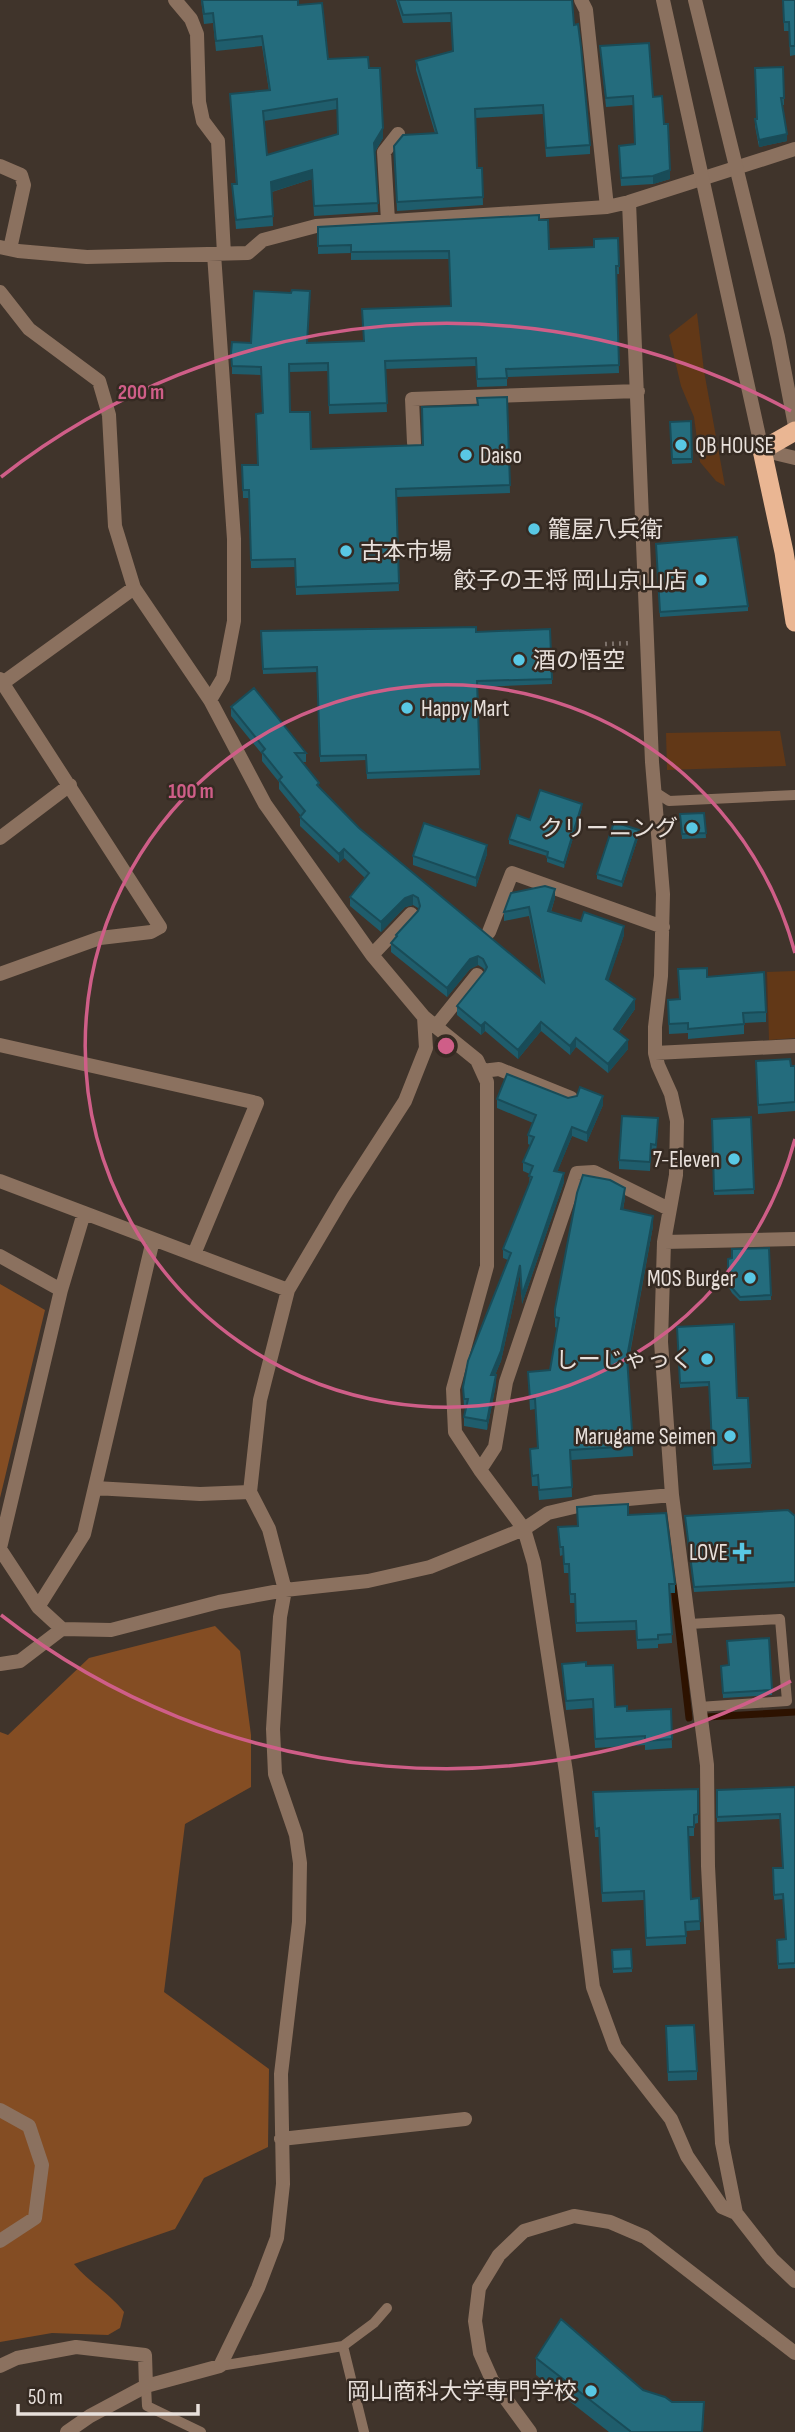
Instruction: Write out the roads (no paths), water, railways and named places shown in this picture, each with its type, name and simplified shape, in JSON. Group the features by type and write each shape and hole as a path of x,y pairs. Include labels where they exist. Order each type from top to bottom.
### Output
{"highway":[{"path":"795,429 762,450 784,552 795,621"}],"street":[{"path":"175,0 191,19 197,34 201,111 203,121 218,141 219,254 233,539 234,621 223,678 210,700"},
{"path":"581,0 586,10 607,207"},
{"path":"663,0 762,450 795,458"},
{"path":"695,0 778,337 795,429"},
{"path":"388,221 384,152 398,134"},
{"path":"0,166 21,175 24,185 5,248 87,257 248,253 263,240 316,226 607,207 795,149"},
{"path":"629,202 655,792 663,894 662,976 655,1027 655,1053 671,1094 677,1121 676,1175 664,1242 661,1342 672,1496 707,1765 708,1866 722,2143 736,2213 772,2259 795,2281"},
{"path":"0,292 29,329 99,381 109,415 115,526 134,588 210,700 265,804 372,955 430,1021 477,1060 487,1082 487,1266 453,1389 455,1432 524,1529 534,1563 566,1772 593,1987 615,2047 671,2119 687,2156 722,2207 736,2213"},
{"path":"414,443 412,399 638,391"},
{"path":"0,974 100,937 151,932 160,926 1,682 134,588"},
{"path":"0,838 70,785"},
{"path":"489,932 512,873 663,926"},
{"path":"372,955 411,914"},
{"path":"66,2432 146,2386 220,2365 258,2288 277,2238 283,2184 281,2074 299,1922 300,1863 296,1835 275,1774 274,1729 279,1631 285,1590 268,1530 250,1492 260,1400 288,1290 405,1101 426,1048 430,1021 477,975"},
{"path":"0,1045 257,1102 194,1254"},
{"path":"655,1053 795,1046"},
{"path":"482,1070 499,1069 571,1098"},
{"path":"480,1470 495,1447 506,1382 577,1173 594,1172 669,1209"},
{"path":"0,1181 288,1290"},
{"path":"62,1629 38,1607 0,1548 61,1290 84,1213"},
{"path":"664,1242 795,1239"},
{"path":"38,1607 83,1534 153,1240"},
{"path":"0,1256 61,1290"},
{"path":"95,1488 200,1494 250,1492"},
{"path":"0,1664 20,1661 62,1629 111,1630 219,1602 285,1590 368,1581 430,1567 524,1529 548,1513 595,1502 672,1496"},
{"path":"0,2109 29,2126 42,2165 34,2218 0,2241"},
{"path":"281,2139 465,2119"},
{"path":"530,2432 492,2379 480,2353 475,2321 479,2288 499,2255 524,2231 574,2217 610,2221 645,2238 795,2353"},
{"path":"0,2366 17,2358 76,2347 145,2355 146,2386"}],"lane":[{"path":"655,792 669,801 795,795"},
{"path":"688,1624 780,1619 787,1701 699,1707"},
{"path":"220,2365 343,2346 374,2323 387,2308"},
{"path":"343,2346 364,2432"},
{"path":"146,2386 147,2406 201,2432"}],"waterway":[{"path":"674,1586 689,1718"},
{"path":"707,1717 795,1712"}],"place":[{"name":"QB HOUSE","path":"681,445"},
{"name":"Daiso","path":"466,455"},
{"name":"籠屋八兵衛","path":"534,529"},
{"name":"古本市場","path":"346,551"},
{"name":"餃子の王将 岡山京山店","path":"701,580"},
{"name":"酒の悟空","path":"519,660"},
{"name":"Happy Mart","path":"407,708"},
{"name":"クリーニング","path":"692,828"},
{"name":"7-Eleven","path":"734,1159"},
{"name":"MOS Burger","path":"750,1278"},
{"name":"しーじゃっく","path":"707,1359"},
{"name":"Marugame Seimen","path":"730,1436"},
{"name":"LOVE","path":"742,1552"},
{"name":"岡山商科大学専門学校","path":"591,2391"}]}
